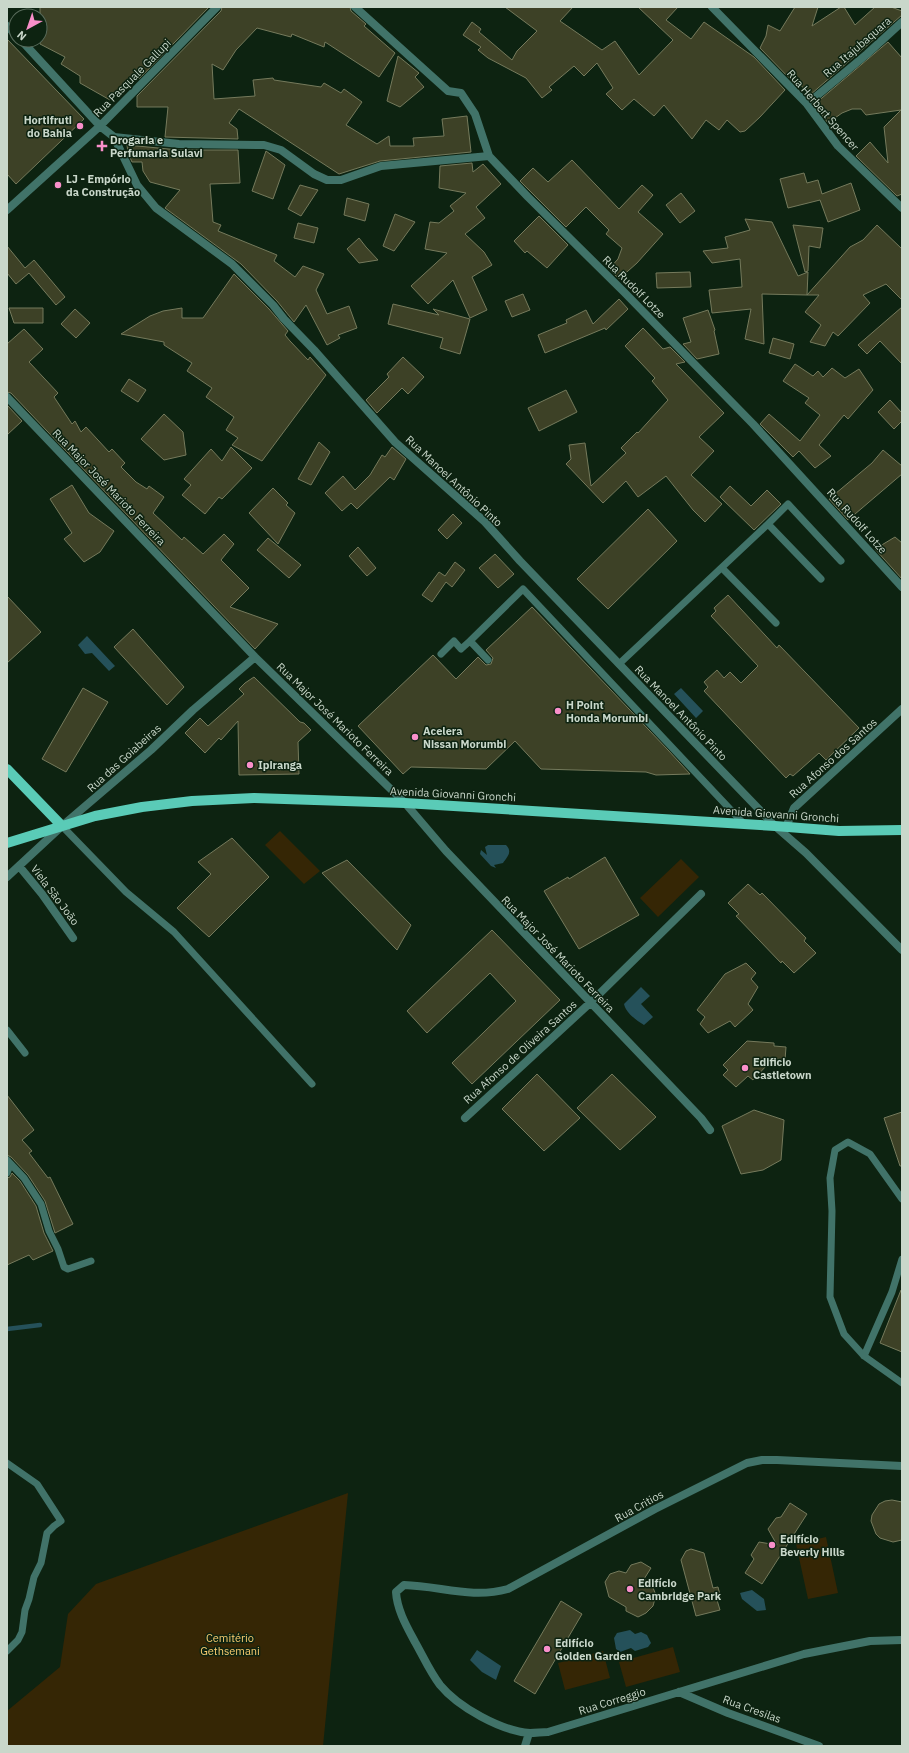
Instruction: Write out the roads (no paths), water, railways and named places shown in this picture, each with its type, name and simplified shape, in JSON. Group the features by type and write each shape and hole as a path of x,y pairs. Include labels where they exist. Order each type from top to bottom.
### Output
{"main road":[{"path":"7,769 62,826"},
{"name":"Avenida Giovanni Gronchi","path":"7,843 95,816 142,807 192,801 254,798 405,803 839,831 902,830"}],"street":[{"name":"Rua Pasquale Gallupi","path":"7,210 100,126 217,7"},
{"name":"Rua Rudolf Lotze","path":"355,7 448,91 461,93 475,114 490,156 528,197 624,292 753,424 902,587"},
{"name":"Rua Herbert Spencer","path":"712,7 807,104 838,146 902,208"},
{"name":"Rua Itajubaquara","path":"807,104 867,54 902,22"},
{"name":"Rua Manoel Antônio Pinto","path":"28,48 100,126 114,137 137,185 156,208 232,264 273,305 395,442 485,522 520,561 775,826 806,853 902,950"},
{"path":"114,137 179,144 264,145 281,150 314,174 327,180 341,180 381,166 490,156"},
{"name":"Rua Major José Marioto Ferreira","path":"7,397 256,657 405,803 446,851 701,1118 710,1130"},
{"name":"Rua das Goiabeiras","path":"7,877 62,826 151,750 193,710 256,657"},
{"name":"Rua Afonso dos Santos","path":"786,827 794,808 902,710"},
{"name":"Viela São João","path":"19,866 42,894 73,938"},
{"path":"590,1003 701,894"},
{"name":"Rua Afonso de Oliveira Santos","path":"464,1118 590,1003"},
{"name":"Rua Critios","path":"396,1592 404,1585 419,1585 474,1594 492,1594 508,1589 655,1509 747,1463 762,1460 777,1460 902,1466"},
{"name":"Rua Correggio","path":"396,1592 396,1601 407,1628 440,1685 462,1705 485,1718 499,1725 528,1733 548,1732 804,1654 870,1641 902,1640"},
{"name":"Rua Cresilas","path":"679,1692 728,1713 818,1746"},
{"path":"525,1746 528,1733"}],"lane":[{"path":"619,664 788,504 840,561"},
{"path":"768,524 822,579"},
{"path":"722,568 776,623"},
{"path":"441,654 454,641 461,649 523,589 744,824"},
{"path":"470,641 488,660"},
{"path":"62,826 126,892 174,932 312,1084"},
{"path":"7,1030 25,1053"},
{"path":"902,1199 870,1154 848,1142 835,1150 830,1178 832,1211 830,1297 844,1334 864,1356 902,1383"},
{"path":"7,1173 9,1168 8,1161"},
{"path":"8,1161 24,1178 41,1204 49,1231 60,1254 64,1267 68,1269 91,1261"},
{"path":"864,1356 892,1292 902,1259"},
{"path":"7,1463 37,1484 61,1521 47,1533 41,1563 34,1577 25,1610 22,1632 18,1640 7,1651"}],"water":[{"path":"87,636 115,666 109,671 92,653 85,654 78,645"},
{"path":"681,688 703,711 696,718 674,694"},
{"path":"488,845 506,845 509,850 509,854 503,863 494,865 496,868 491,866 480,854 481,850 487,855 485,847"},
{"path":"641,987 650,996 641,1004 653,1017 644,1025 629,1013 624,1004"},
{"path":"752,1590 764,1599 766,1610 757,1611 742,1599 740,1593"},
{"path":"630,1630 635,1634 641,1632 647,1635 651,1643 648,1647 635,1651 631,1648 620,1652 616,1649 614,1638 617,1633"},
{"path":"477,1650 501,1666 496,1680 482,1672 470,1660"}],"waterway":[{"path":"7,1329 40,1325"}],"place":[{"name":"Hortifruti do Bahia","path":"80,126"},
{"name":"Drogaria e Perfumaria Sulavi","path":"102,146"},
{"name":"LJ - Empório da Construção","path":"58,185"},
{"name":"H Point Honda Morumbi","path":"558,711"},
{"name":"Acelera Nissan Morumbi","path":"415,737"},
{"name":"Ipiranga","path":"250,765"},
{"name":"Edificio Castletown","path":"745,1068"},
{"name":"Edifício Beverly Hills","path":"772,1545"},
{"name":"Edifício Cambridge Park","path":"630,1589"},
{"name":"Edifício Golden Garden","path":"547,1649"}],"park label":[{"name":"Cemitério Gethsemani","path":"230,1644"}]}
